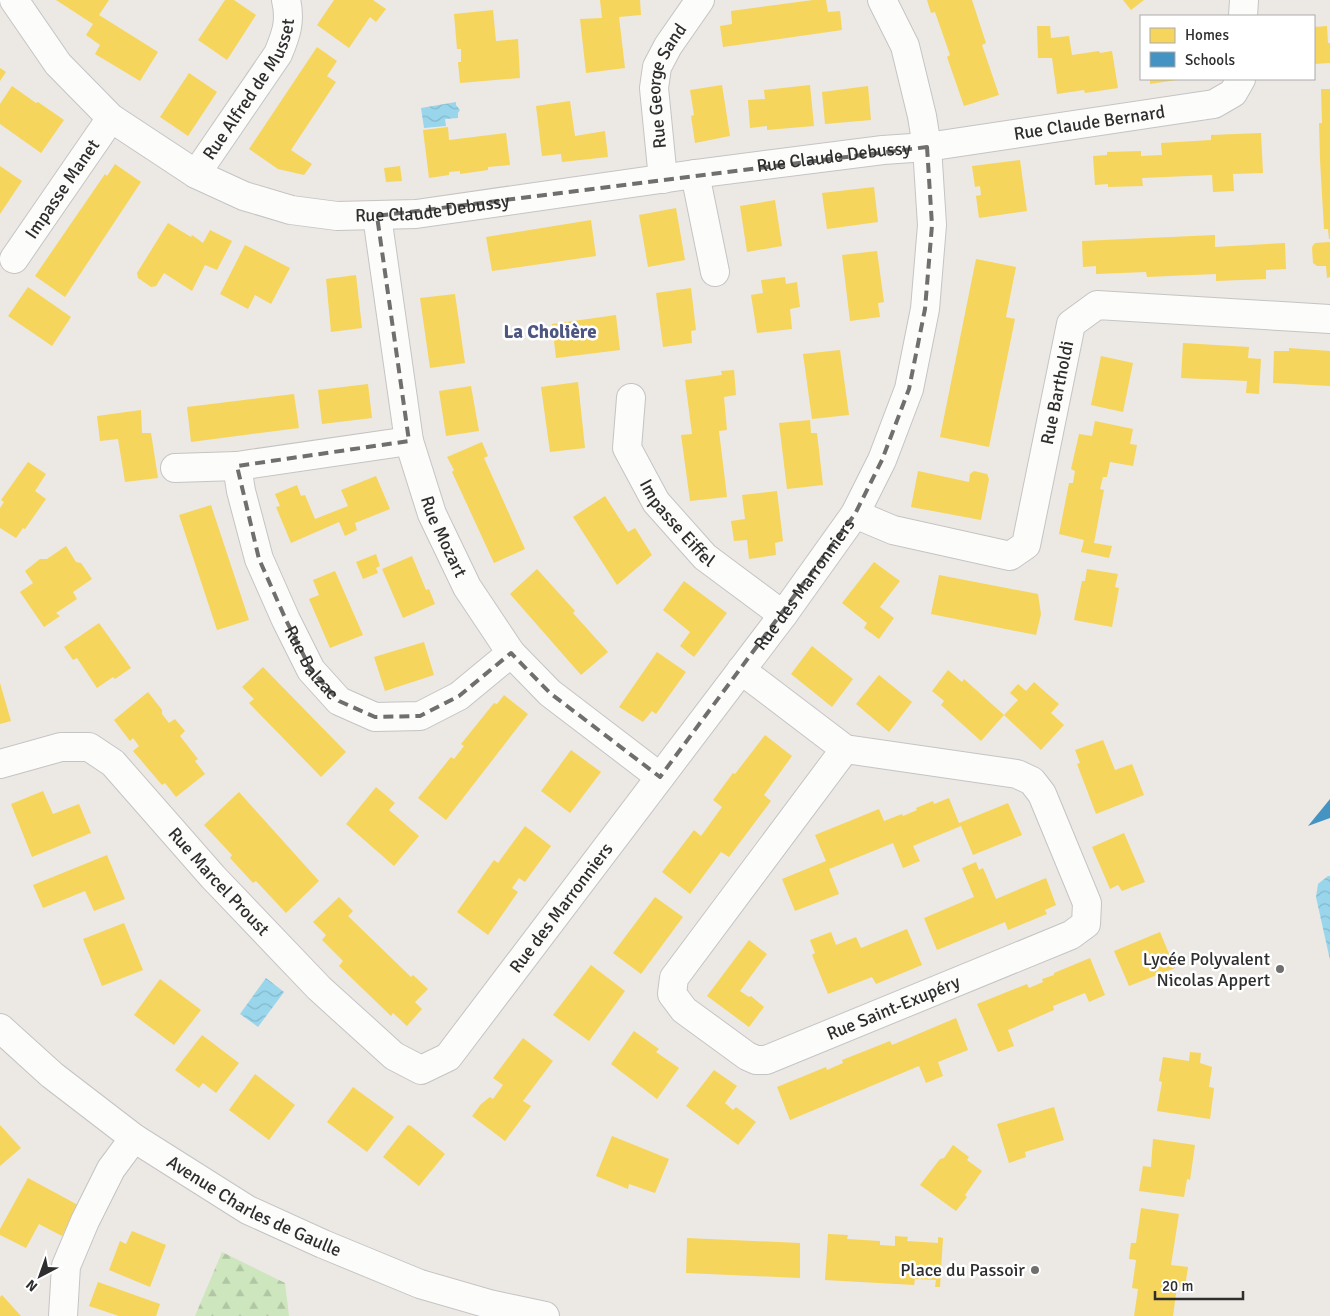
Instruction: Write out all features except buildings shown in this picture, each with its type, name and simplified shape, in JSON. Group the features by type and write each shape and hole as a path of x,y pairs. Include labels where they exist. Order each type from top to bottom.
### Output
{"street":[{"name":"Rue Claude Debussy","path":"14,0 58,64 111,118 196,174 244,196 291,210 337,216 416,214 695,174 883,150 927,147"},
{"name":"Rue Alfred de Musset","path":"196,174 278,54 286,35 289,13 286,0"},
{"name":"Rue George Sand","path":"663,179 654,88 657,67 668,46 700,0"},
{"name":"Rue des Marronniers","path":"420,1070 448,1057 783,615 855,514 882,460 909,389 925,309 932,225 927,147 922,116 904,46 882,0"},
{"path":"1243,15 1244,0"},
{"name":"Rue Claude Bernard","path":"927,147 1214,104 1233,93 1240,80"},
{"name":"Impasse Manet","path":"14,259 111,118"},
{"path":"695,174 715,272"},
{"name":"Rue Mozart","path":"377,216 410,441 432,514 467,587 511,653 550,693 660,777"},
{"name":"Rue Bartholdi","path":"855,514 893,530 1010,556 1026,545 1071,324 1097,305 1330,319"},
{"name":"Impasse Eiffel","path":"631,398 627,448 656,502 705,557 783,615"},
{"path":"176,468 237,466 410,441"},
{"name":"Rue Balzac","path":"237,466 260,559 286,620 311,670 339,701 375,717 420,716 459,696 511,653"},
{"name":"Rue Saint-Exupéry","path":"741,670 845,749 1017,774 1032,781 1042,794 1087,903 1086,924 1071,935 766,1060 756,1060 747,1056 684,1010 672,994 674,978 845,749"},
{"name":"Rue Marcel Proust","path":"0,764 61,746 89,747 113,763 213,877 319,988 394,1056 420,1070"},
{"name":"Avenue Charles de Gaulle","path":"0,1028 52,1075 134,1138 248,1210 420,1284 488,1310 545,1316"},
{"path":"63,1316 66,1266 111,1169 134,1138"}],"highlighted area":[{"path":"927,147 932,225 925,309 909,389 882,460 855,514 660,777 550,693 511,653 459,696 420,716 375,717 339,701 311,670 259,559 237,466 409,441 377,216"}],"green space":[{"path":"222,1252 285,1283 289,1316 195,1316"}],"water":[{"path":"456,102 460,110 458,118 445,119 446,126 424,128 421,108"},
{"path":"1330,876 1330,960 1316,897 1318,884"},
{"path":"266,978 284,992 258,1027 240,1014"}],"place":[{"name":"Lycée Polyvalent Nicolas Appert","path":"1280,969"},
{"name":"Place du Passoir","path":"1035,1270"}],"district":[{"name":"La Cholière","path":"550,332"}]}
